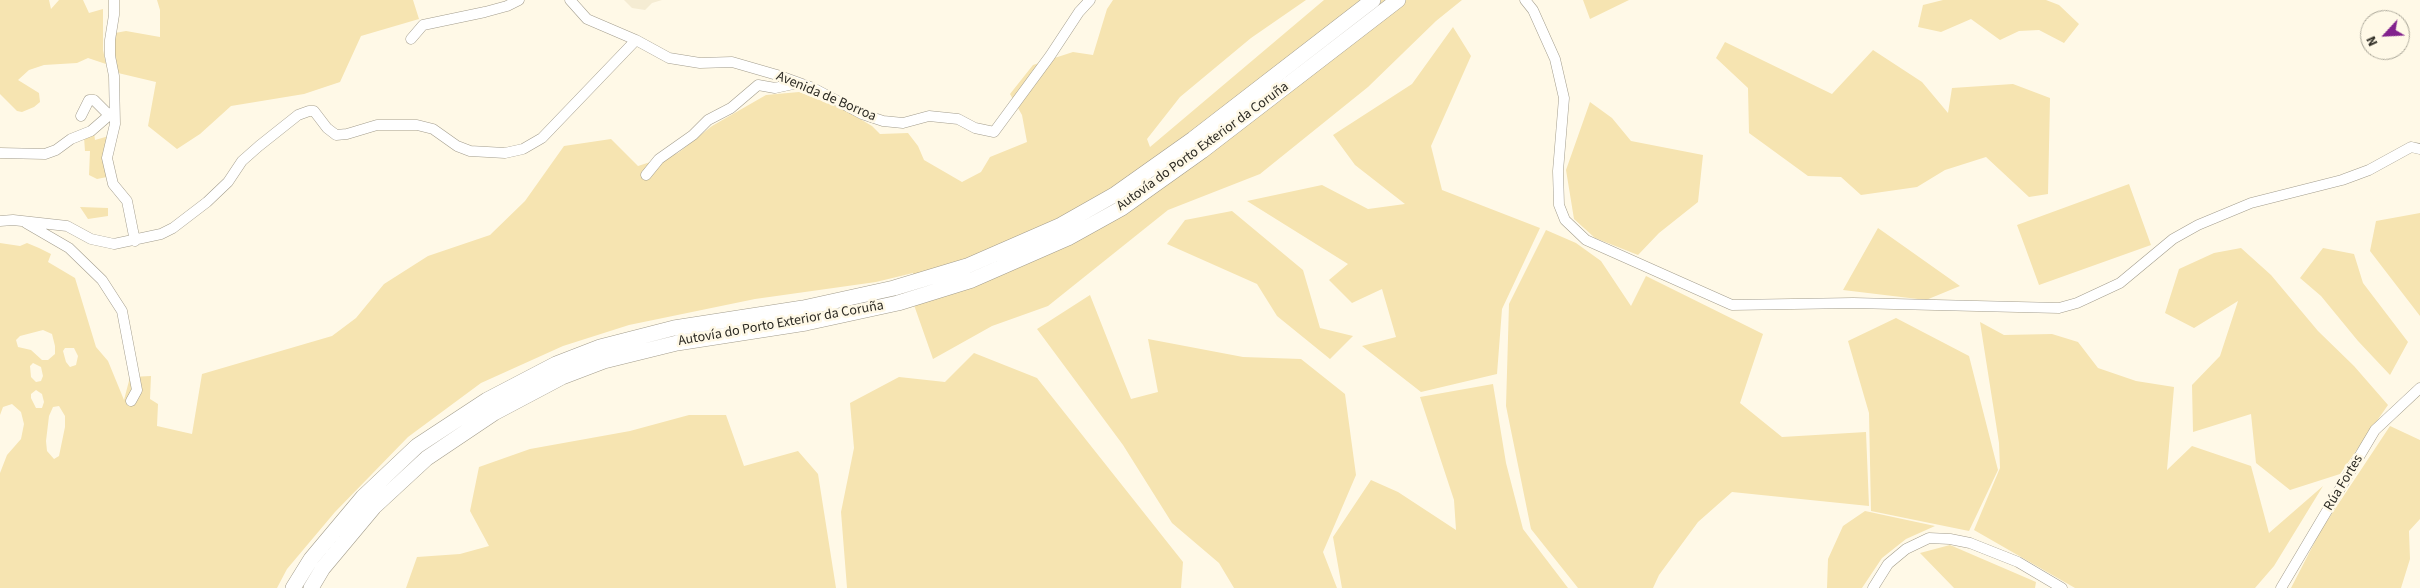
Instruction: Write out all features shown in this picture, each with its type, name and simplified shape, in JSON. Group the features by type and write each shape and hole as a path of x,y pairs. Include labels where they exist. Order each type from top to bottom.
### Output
{"highway":[{"name":"Autovía do Porto Exterior da Coruña","path":"293,588 311,559 363,497 417,446 487,400 556,364 600,347 674,328 803,308 894,288 966,266 1061,225 1114,195 1194,139 1373,0"},
{"name":"Autovía do Porto Exterior da Coruña","path":"310,588 323,568 374,507 427,458 494,413 562,377 604,361 677,343 806,323 898,303 972,280 1068,238 1122,208 1202,151 1398,0"}],"street":[{"path":"114,0 110,56 114,76 112,114 115,124 107,158 114,184 127,201 135,241"},
{"path":"411,39 423,25 485,12 507,6 519,0"},
{"name":"Avenida de Borroa","path":"570,0 587,19 636,40 669,58 700,63 732,62 799,83 862,114 883,121 903,123 929,116 958,119 975,128 994,132 1050,56 1079,12 1090,0"},
{"path":"1525,0 1533,10 1555,59 1564,98 1558,171 1559,204 1565,220 1586,240 1732,305 1853,303 2059,308 2077,303 2120,283 2173,239 2198,225 2251,203 2334,182 2369,170 2411,147 2420,149"},
{"path":"0,222 23,221 67,226 99,242 114,244 161,234 174,228 214,195 228,182 242,161 259,146 298,114 309,111 314,112 327,128 336,135 347,134 377,124 417,125 433,129 457,146 470,151 505,153 523,149 542,138 636,40"},
{"path":"646,175 658,159 693,135 708,120 731,108 758,85 775,88 799,83"},
{"path":"81,116 89,100 94,100 112,114"},
{"path":"0,153 45,154 56,150 70,139 90,131 112,114"},
{"path":"23,221 69,248 102,280 122,312 137,390 131,401"},
{"name":"Rúa Fortes","path":"2281,588 2375,430 2420,388"},
{"path":"1873,588 1888,564 1906,549 1929,538 1950,539 1970,543 2018,562 2062,588"}],"shaded area":[{"path":"0,0 49,0 51,9 59,0 83,0 89,13 103,9 103,50 106,64 88,58 77,63 44,65 29,70 18,80 39,93 40,102 22,112 17,111 0,94"},
{"path":"157,0 413,0 419,19 361,36 340,82 304,94 231,106 200,134 177,149 148,126 156,82 118,73 114,48 115,33 126,31 160,37 160,10"},
{"path":"624,0 662,0 652,3 645,10 632,8"},
{"path":"1113,0 1306,0 1251,38 1180,97 1147,139 1150,147 1324,0 1462,0 1436,21 1368,87 1260,174 1168,210 1048,306 992,326 933,359 914,305 913,273 876,282 755,299 629,325 563,346 481,383 408,437 335,512 287,569 277,588 0,588 0,473 7,455 21,439 24,424 21,412 12,404 3,407 0,415 0,243 20,246 27,243 51,254 48,262 75,278 96,347 108,361 124,400 130,377 151,376 150,399 158,404 157,426 192,434 202,374 332,336 356,318 384,284 428,256 490,235 525,201 564,146 611,139 638,166 678,153 712,126 766,95 799,92 845,110 872,126 880,134 908,133 918,146 924,160 962,182 981,172 990,157 1027,142 1022,115 1010,94 1033,65 1073,52 1093,55 1107,9","holes":["43,330 52,334 55,354 48,360 42,360 31,350 18,347 16,340 20,336","65,348 74,348 78,356 76,365 70,367 66,362 63,351","33,363 41,367 43,376 41,381 36,382 31,377 30,366","36,390 42,394 44,402 42,408 36,408 31,394","59,406 65,416 65,427 59,456 54,459 47,451 46,441 49,416 53,407"]},
{"path":"1583,0 1629,0 1590,19"},
{"path":"1943,0 2046,0 2059,5 2079,24 2064,43 2039,30 2019,31 2000,40 1971,19 1941,32 1918,27 1923,5"},
{"path":"1453,27 1471,56 1431,146 1442,190 1540,228 1502,309 1497,374 1421,392 1362,346 1396,337 1382,289 1352,303 1329,280 1348,264 1247,201 1322,185 1368,209 1405,204 1355,165 1333,135 1412,84"},
{"path":"1725,42 1832,94 1873,50 1922,82 1948,113 1952,88 2013,84 2050,98 2048,194 2029,197 1986,157 1945,170 1917,187 1861,195 1841,177 1808,176 1749,133 1748,88 1716,58"},
{"path":"1590,102 1612,118 1631,141 1703,155 1698,202 1659,233 1638,255 1595,238 1574,219 1566,170"},
{"path":"94,133 95,140 109,136 107,177 97,179 89,175 90,151 85,151 84,137"},
{"path":"2129,184 2151,245 2039,285 2017,225"},
{"path":"80,207 108,208 108,216 88,219"},
{"path":"1232,211 1303,270 1320,328 1353,336 1330,359 1277,316 1257,284 1167,244 1185,220"},
{"path":"2420,213 2420,316 2370,251 2376,221"},
{"path":"1878,228 1960,286 1926,300 1843,290"},
{"path":"1546,230 1576,243 1601,261 1631,306 1646,276 1763,334 1740,403 1782,437 1866,432 1869,506 1732,492 1698,522 1659,575 1653,588 1578,588 1531,529 1506,406 1509,304"},
{"path":"2241,248 2271,275 2318,331 2354,366 2388,405 2340,474 2290,490 2256,463 2251,414 2193,432 2192,385 2220,356 2238,301 2194,328 2165,313 2179,269 2214,253"},
{"path":"2323,248 2354,254 2363,283 2408,342 2390,375 2358,341 2321,296 2300,278"},
{"path":"1090,295 1131,399 1158,392 1148,339 1243,357 1301,359 1345,394 1356,475 1323,552 1337,588 1234,588 1219,563 1172,523 1123,445 1037,329"},
{"path":"1896,318 1969,356 1998,470 1969,531 1871,511 1869,413 1848,341"},
{"path":"1980,322 2004,335 2052,334 2078,342 2098,368 2136,381 2174,387 2167,470 2192,446 2251,466 2269,533 2323,486 2274,566 2255,588 2075,588 1974,530 2000,468 1999,443"},
{"path":"974,353 1037,378 1183,562 1181,588 847,588 841,512 854,448 850,403 899,377 945,382"},
{"path":"1493,384 1506,463 1523,529 1568,588 1342,588 1333,537 1371,480 1398,492 1456,530 1454,500 1420,397"},
{"path":"689,415 726,415 744,466 798,451 818,474 836,588 406,588 417,557 460,554 489,546 470,511 479,467 530,449 630,431"},
{"path":"2390,426 2420,440 2420,519 2409,531 2410,559 2401,588 2291,588 2321,530"},
{"path":"1865,511 1935,526 1906,539 1882,558 1862,588 1827,588 1828,559 1843,526"},
{"path":"1950,545 2036,582 2035,588 1954,588 1920,553"}]}
